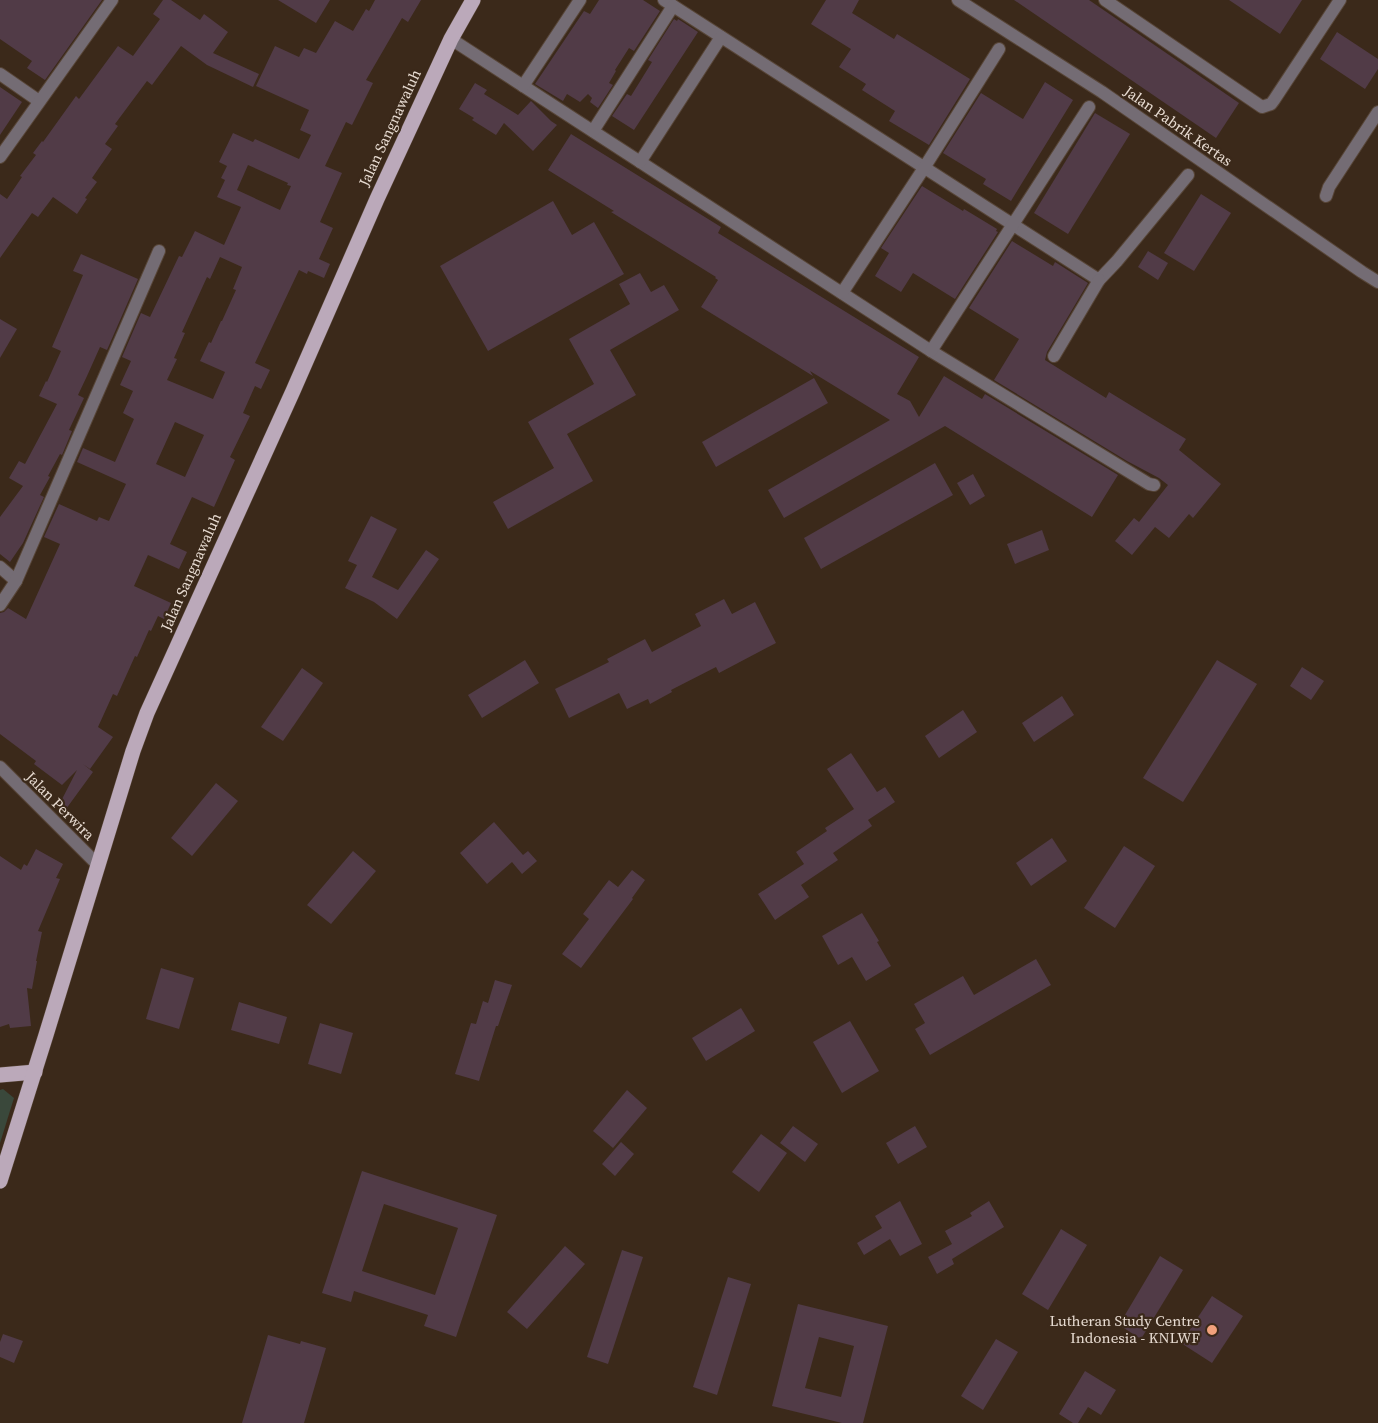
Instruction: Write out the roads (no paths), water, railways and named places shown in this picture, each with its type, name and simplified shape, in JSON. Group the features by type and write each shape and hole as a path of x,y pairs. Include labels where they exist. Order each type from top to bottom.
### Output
{"main road":[{"name":"Jalan Sangnawaluh","path":"0,1181 147,713 288,402 376,199 451,39 473,0"},
{"path":"0,1075 35,1072"}],"street":[{"path":"0,157 112,0"},
{"path":"523,86 580,0"},
{"name":"Jalan Pabrik Kertas","path":"958,0 1102,92 1378,282"},
{"path":"1105,0 1262,107 1271,104 1274,100 1340,0"},
{"path":"593,131 669,3 1099,280"},
{"path":"640,162 722,37"},
{"path":"451,39 931,351 1154,485"},
{"path":"842,293 999,50"},
{"path":"0,74 39,101"},
{"path":"931,351 1089,107"},
{"path":"1326,196 1329,187 1378,111"},
{"path":"1054,356 1099,280 1188,175"},
{"path":"0,605 16,581 159,251"},
{"path":"0,567 16,581"},
{"name":"Jalan Perwira","path":"0,767 98,865"}],"place":[{"name":"Lutheran Study Centre Indonesia - KNLWF","path":"1212,1330"}]}
